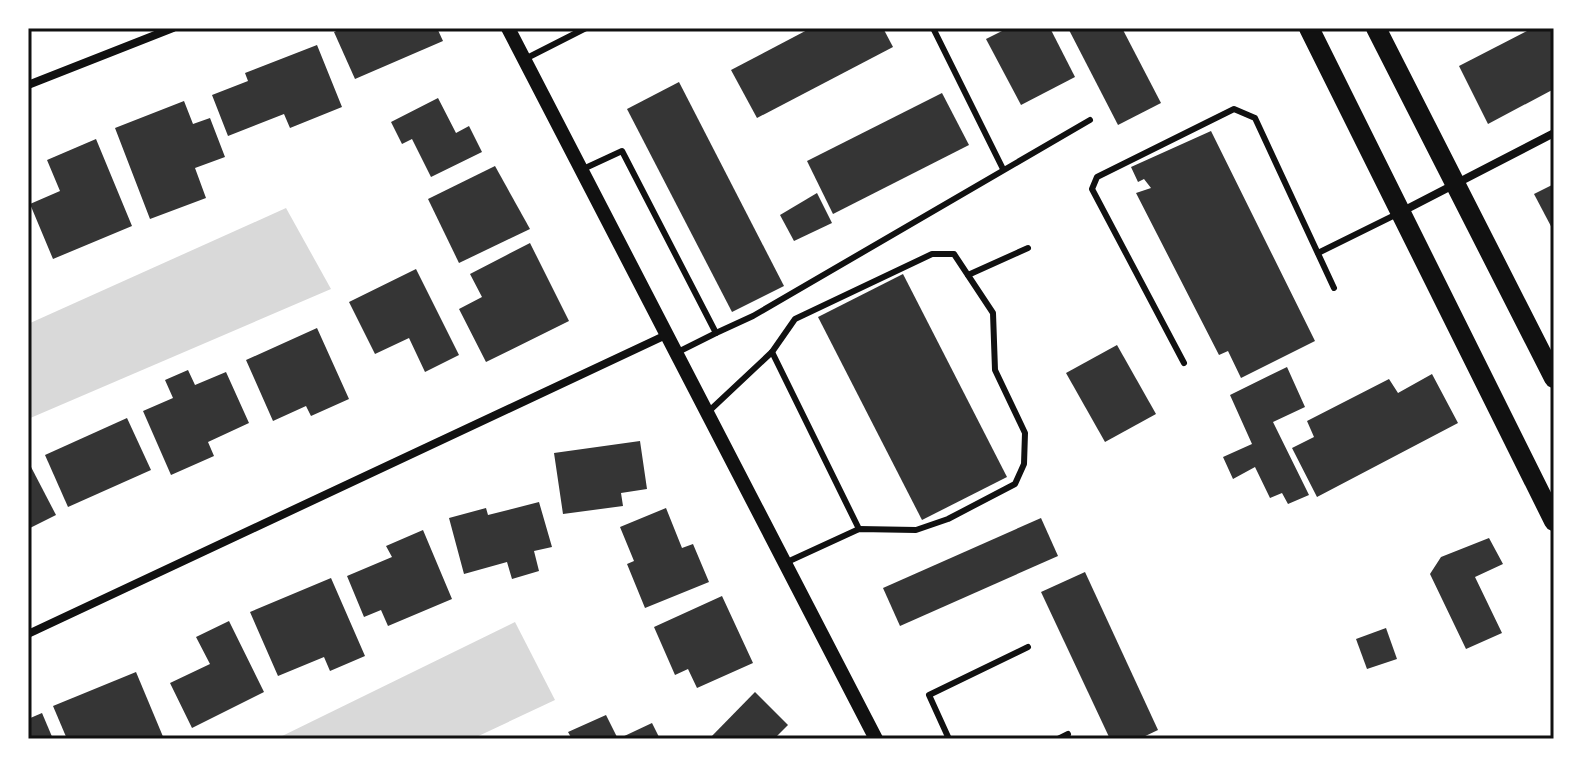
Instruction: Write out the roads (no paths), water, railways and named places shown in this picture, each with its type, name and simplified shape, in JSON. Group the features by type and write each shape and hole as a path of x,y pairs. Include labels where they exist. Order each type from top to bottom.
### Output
{"main road":[{"path":"1309,28 1554,521"},
{"path":"1376,28 1554,378"}],"street":[{"path":"28,85 173,28"},
{"path":"508,28 876,739"},
{"path":"1401,212 1457,186 1554,133"},
{"path":"28,634 666,335"}],"lane":[{"path":"524,59 586,28"},
{"path":"933,28 1003,169"},
{"path":"1184,363 1092,189 1097,177 1234,109 1255,118 1334,288"},
{"path":"674,353 753,316 1090,120"},
{"path":"581,170 622,151 716,333"},
{"path":"1318,253 1401,212"},
{"path":"968,275 1028,248"},
{"path":"707,413 772,352 795,319 932,254 954,254 993,313 995,370 1025,433 1024,464 1015,484 948,519 916,530 859,529 785,563"},
{"path":"772,352 859,529"},
{"path":"949,739 929,695 1028,647"},
{"path":"1058,739 1068,734"}]}
